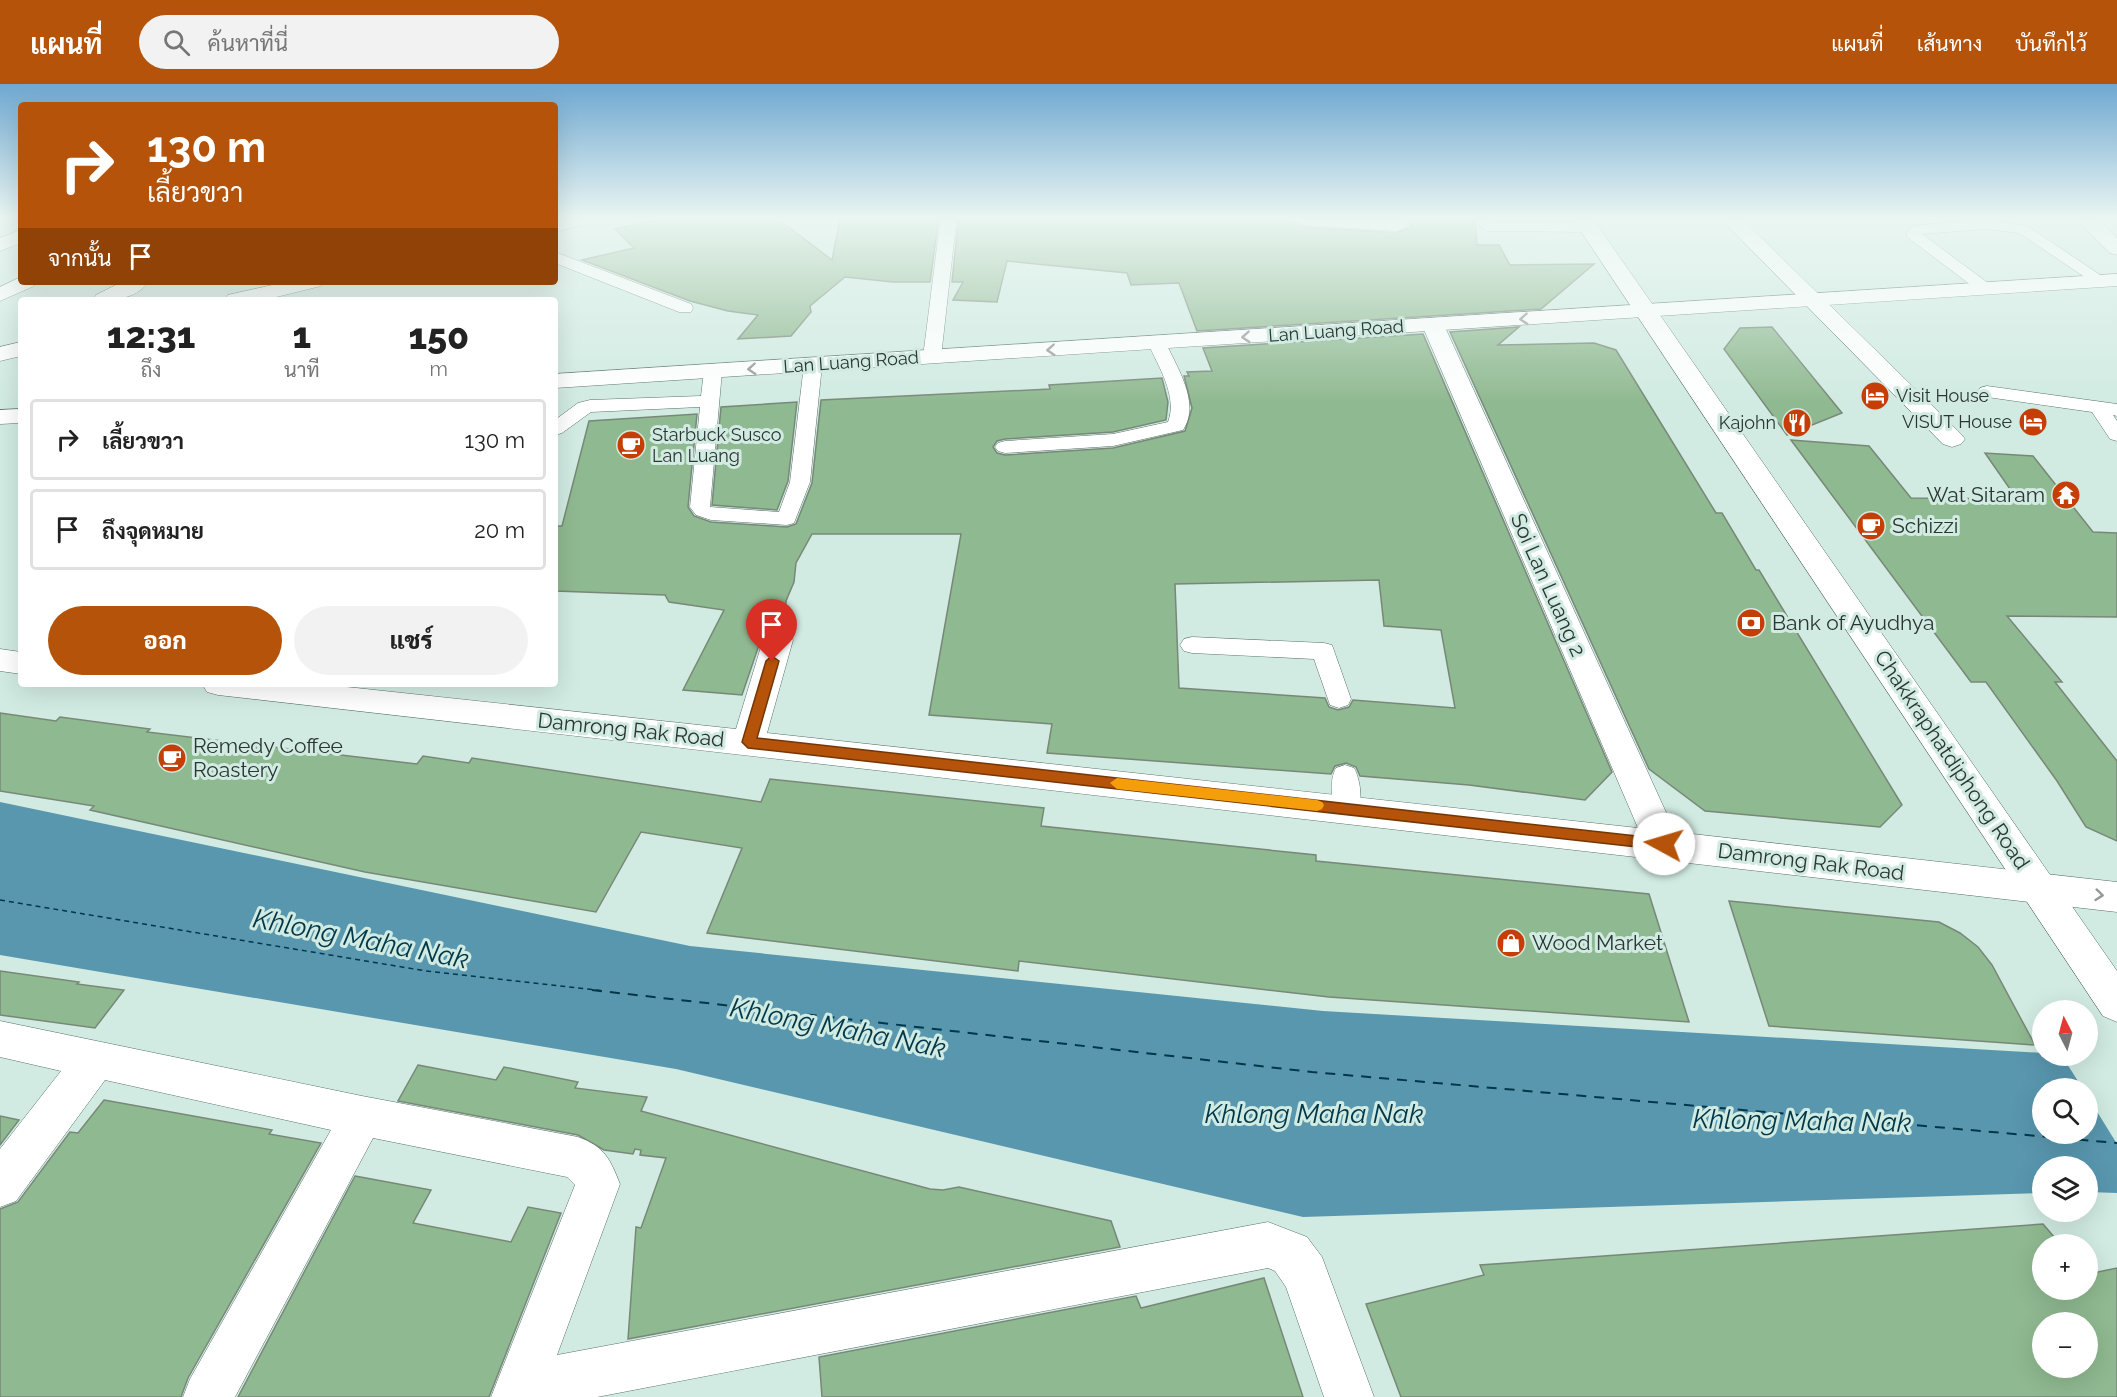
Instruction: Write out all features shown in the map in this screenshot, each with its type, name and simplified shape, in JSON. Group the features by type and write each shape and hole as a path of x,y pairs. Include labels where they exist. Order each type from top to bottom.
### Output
{"street":[{"name":"Chakkraphatdiphong Road","path":"1624,280 2117,1004"},
{"path":"1792,280 1952,439"},
{"name":"Lan Luang Road","path":"558,381 2109,281"},
{"path":"0,295 21,285"},
{"path":"111,297 133,285"},
{"path":"249,297 301,285"},
{"name":"Soi Lan Luang 2","path":"1434,325 1664,844"},
{"path":"0,417 18,416"},
{"path":"748,742 778,640"},
{"path":"0,660 18,663"},
{"name":"Damrong Rak Road","path":"264,687 2117,897"},
{"path":"0,1039 362,1116 578,1158 592,1171 598,1184 518,1392"},
{"path":"0,1185 95,1060"},
{"path":"208,1397 362,1116"},
{"path":"518,1392 1268,1245 1291,1252 1305,1274 1349,1397"}],"lane":[{"path":"614,280 685,308"},
{"path":"932,357 941,280"},
{"path":"1974,280 1986,289"},
{"path":"1005,447 1143,435 1176,426 1179,417 1179,397 1157,343"},
{"path":"713,371 700,503 703,512 787,519 800,482 813,365"},
{"path":"1987,392 2108,409 2117,435"},
{"path":"558,427 585,407 590,406 710,401"},
{"path":"1192,645 1324,651 1339,699"},
{"path":"1345,775 1347,809"}],"water":[{"name":"Khlong Maha Nak","path":"0,802 690,946 1323,1011 2032,1052 2032,1066 2098,1066 2098,1056 2117,1056 2117,1193 2098,1192 2098,1156 2032,1156 2032,1193 1303,1217 676,1069 0,955"}],"pier":[{"path":"2098,1052 2117,1053 2117,1144 2098,1113 2098,1078 2076,1078 2068,1066 2098,1066"}],"building":[{"path":"635,280 841,280 810,306 811,312 791,336 738,339 758,315 728,311 690,301"},
{"path":"876,280 930,280 930,282"},
{"path":"1002,280 997,302 953,300 963,282 952,282"},
{"path":"1129,280 1575,280 1541,309 1197,331 1179,283 1131,285"},
{"path":"1519,327 1498,345 1594,343 1616,350 1716,513 1722,513 1756,570 1759,570 1902,805 1880,827 1705,811 1649,769 1450,332"},
{"path":"1772,327 1842,413 1787,435 1724,349 1740,328"},
{"path":"1423,334 1612,772 1585,800 1469,785 1360,776 1356,767 1346,763 1335,766 1331,774 1047,753 1052,724 929,715 961,534 812,534 796,563 794,582 786,601 785,613 777,617 772,629 765,632 761,639 742,695 683,690 724,610 669,602 665,595 558,591 558,526 562,526 589,421 697,414 688,507 694,516 711,522 787,527 796,524 812,483 821,400 1050,389 1049,385 1162,378 1168,402 1166,420 1113,432 1005,439 997,441 993,447 997,453 1005,455 1113,448 1185,431 1192,408 1184,376 1189,376 1187,372 1212,371 1203,348","holes":["1379,580 1384,626 1441,630 1455,708 1353,700 1349,707 1338,710 1329,707 1325,698 1179,688 1175,584"]},
{"path":"797,402 788,481 777,510 712,505 721,407"},
{"path":"1791,440 1869,446 1911,498 2017,499 1985,453 2033,456 2093,532 2117,533 2117,617 2007,616 2062,682 2055,682 2117,761 2117,841 2086,827 2057,781 1986,682 1971,682"},
{"path":"0,713 56,721 60,717 150,729 147,732 417,764 423,756 469,763 472,758 761,802 770,779 1044,808 1041,826 1316,855 1316,861 1649,894 1689,1022 1329,997 1019,961 1018,971 707,933 742,848 641,832 596,912 365,872 90,810 94,806 0,791"},
{"path":"1729,901 1939,922 1960,933 1978,947 1992,965 2032,1039 2032,1045 1769,1026"},
{"path":"0,971 124,990 95,1028 0,1015"},
{"path":"418,1065 496,1080 504,1067 578,1082 575,1088 647,1097 641,1111 930,1189 943,1190 959,1187 1111,1221 1120,1247 628,1339 636,1227 641,1228 666,1158 640,1155 641,1150 635,1149 633,1154 604,1150 578,1135 398,1101"},
{"path":"104,1100 272,1130 269,1134 321,1143 188,1378 181,1397 0,1397 0,1209 18,1202 70,1132 78,1133"},
{"path":"0,1116 19,1120 0,1145"},
{"path":"355,1176 431,1190 413,1223 511,1242 528,1207 561,1213 489,1397 238,1397"},
{"path":"2043,1224 2052,1234 2032,1234 2032,1300 2098,1300 2098,1272 2117,1268 2117,1397 1401,1397 1366,1304 1484,1275 1480,1265"},
{"path":"1264,1278 1303,1397 822,1397 819,1357 1136,1296 1141,1308"}],"ferry route":[{"path":"0,900 426,971 605,991"},
{"path":"592,990 1312,1072 2117,1143"}],"slow traffic":[{"path":"1117,783 1317,805"}],"place":[{"name":"Visit House","path":"1875,396"},
{"name":"VISUT House","path":"2033,422"},
{"name":"Kajohn","path":"1797,423"},
{"name":"Starbuck Susco Lan Luang","path":"631,445"},
{"name":"Wat Sitaram","path":"2066,495"},
{"name":"Schizzi","path":"1871,526"},
{"name":"Bank of Ayudhya","path":"1751,623"},
{"name":"Remedy Coffee Roastery","path":"172,758"},
{"name":"Wood Market","path":"1511,943"}],"route":[{"path":"772,661 748,742 1664,844"}]}
